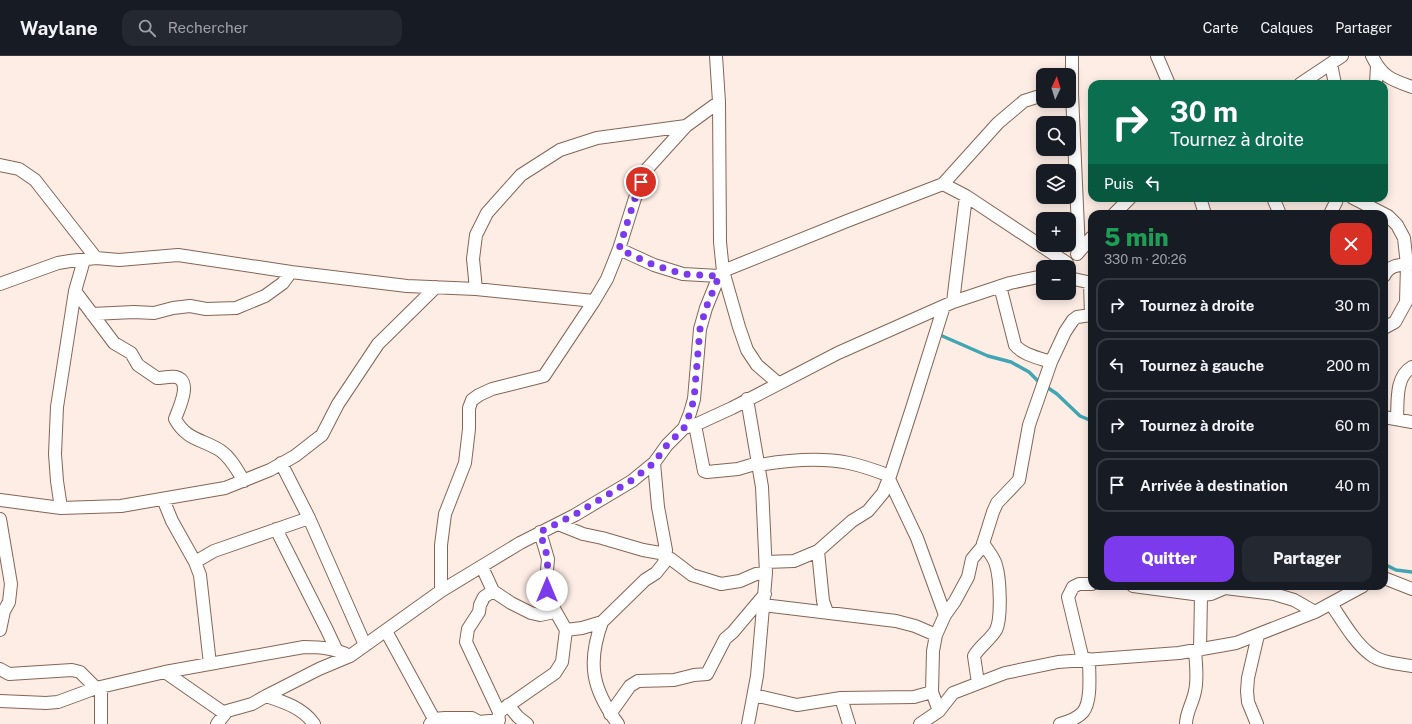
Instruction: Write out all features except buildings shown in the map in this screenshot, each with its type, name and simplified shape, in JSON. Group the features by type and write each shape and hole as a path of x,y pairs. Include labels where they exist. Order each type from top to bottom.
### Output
{"street":[{"path":"716,56 719,102 721,274 746,350 757,365 778,383"},
{"path":"1072,56 1072,68"},
{"path":"1157,56 1167,80"},
{"path":"1306,80 1342,56"},
{"path":"1374,61 1376,80"},
{"path":"1374,61 1379,70 1390,78 1412,87"},
{"path":"1331,64 1334,80"},
{"path":"619,249 654,265 683,274 721,274 847,221 943,184 998,122 1024,102 1036,98"},
{"path":"441,591 441,545 445,514 465,463 469,429 469,408 472,400 492,389 544,376 607,279 619,249 636,195 647,169 686,126 719,102"},
{"path":"1072,108 1079,252"},
{"path":"476,289 473,259 476,235 488,213 521,175 560,150 597,138 686,126"},
{"path":"0,165 19,169 35,180 96,258"},
{"path":"943,184 966,196 1058,260"},
{"path":"558,524 582,534 666,556 692,575 721,584 740,581 766,568 794,561 818,551 852,521 868,511 883,493 890,477 948,304 966,196"},
{"path":"1118,210 1126,202"},
{"path":"1362,202 1377,210"},
{"path":"1388,216 1399,228 1405,243 1409,264 1405,306 1395,322 1388,326"},
{"path":"1399,228 1412,228"},
{"path":"1070,260 1088,242"},
{"path":"0,284 58,263 96,258 119,260 178,255 291,272 407,286 476,289 594,301"},
{"path":"61,508 55,454 57,407 75,292 84,260"},
{"path":"1388,269 1409,264"},
{"path":"92,314 134,312 154,313 173,308 190,306 206,309 236,308 265,296 283,283 291,272"},
{"path":"721,274 706,308 700,329 694,399 690,413 690,427 704,471 738,469 779,461 811,459 848,463 890,477 916,538 945,615"},
{"path":"217,724 224,713 232,709 252,704 319,669 350,656 386,631 401,618 441,591 520,543 558,524 632,480 654,463 666,446 690,427 838,353 948,304 1000,286 1036,278"},
{"path":"1076,280 1088,282"},
{"path":"1000,286 1015,345 1025,353 1051,362"},
{"path":"0,500 61,508 121,506 225,488 244,481 281,463 295,456 322,436 338,404 378,344 436,287"},
{"path":"75,292 114,343 131,353 138,365 157,378 175,377 181,379 184,385 184,394 175,420 180,429 196,440 219,450 228,457 244,481"},
{"path":"939,711 932,692 933,651 936,635 945,615 955,601 968,577 972,559 980,550 997,503 1019,480 1029,425 1051,362 1065,332 1073,320 1077,317 1088,314"},
{"path":"1397,418 1400,381 1405,371 1412,367"},
{"path":"747,399 762,487 766,568 757,676 748,724"},
{"path":"1388,417 1412,422"},
{"path":"281,463 309,518 365,645"},
{"path":"566,630 582,628 602,622 645,580 656,573 664,564 666,556 658,507 654,463"},
{"path":"163,499 172,521 195,562 200,575 210,664"},
{"path":"195,562 214,551 309,518"},
{"path":"0,519 11,584 9,602 4,611 0,630"},
{"path":"276,529 336,649"},
{"path":"386,631 432,722 445,718 472,718 479,722 501,715 555,673 562,662 566,630 548,598 546,582 548,559 540,532"},
{"path":"978,683 974,656 982,645 988,641 997,628 1000,613 996,564 983,543"},
{"path":"818,551 823,601 827,612"},
{"path":"482,567 493,591 522,610 540,615 555,612"},
{"path":"1388,580 1412,589"},
{"path":"1060,724 1083,712 1089,696 1086,660 1068,597 1073,587 1079,584 1088,584"},
{"path":"1164,590 1201,595 1211,594 1220,590"},
{"path":"1245,590 1284,596 1315,612"},
{"path":"920,724 939,711 953,693 1012,672 1058,662 1198,650 1236,643 1315,612 1356,590"},
{"path":"493,591 484,597 480,605 479,612 468,629 466,642 501,715"},
{"path":"1186,724 1186,717 1194,697 1196,685 1201,595"},
{"path":"764,600 827,612 896,621 915,626 936,635"},
{"path":"610,714 630,686 638,681 674,680 694,675 707,674 725,639 764,600"},
{"path":"1331,604 1370,655 1382,660 1412,666"},
{"path":"602,622 594,647 593,671 598,693 610,714 618,724"},
{"path":"1257,724 1248,702 1247,691 1248,678 1258,634"},
{"path":"0,701 46,703 58,702 98,688 165,672 304,647 336,649 350,656"},
{"path":"0,669 9,674 72,670 80,672 98,688 100,724"},
{"path":"165,672 224,713"},
{"path":"754,695 797,705 841,698 914,697 932,692"},
{"path":"266,696 295,706 310,717 314,724"},
{"path":"841,698 849,724"},
{"path":"501,715 518,717 527,724"}],"waterway":[{"path":"940,335 988,356 1011,362 1029,372 1038,381 1057,394 1080,416 1088,419"},
{"path":"1388,566 1396,570 1412,572"}],"route":[{"path":"547,590 546,582 548,559 540,532 558,524 609,494 632,480 654,463 666,446 684,428 694,399 700,329 706,308 719,276 683,274 654,265 619,249 641,182"}]}
